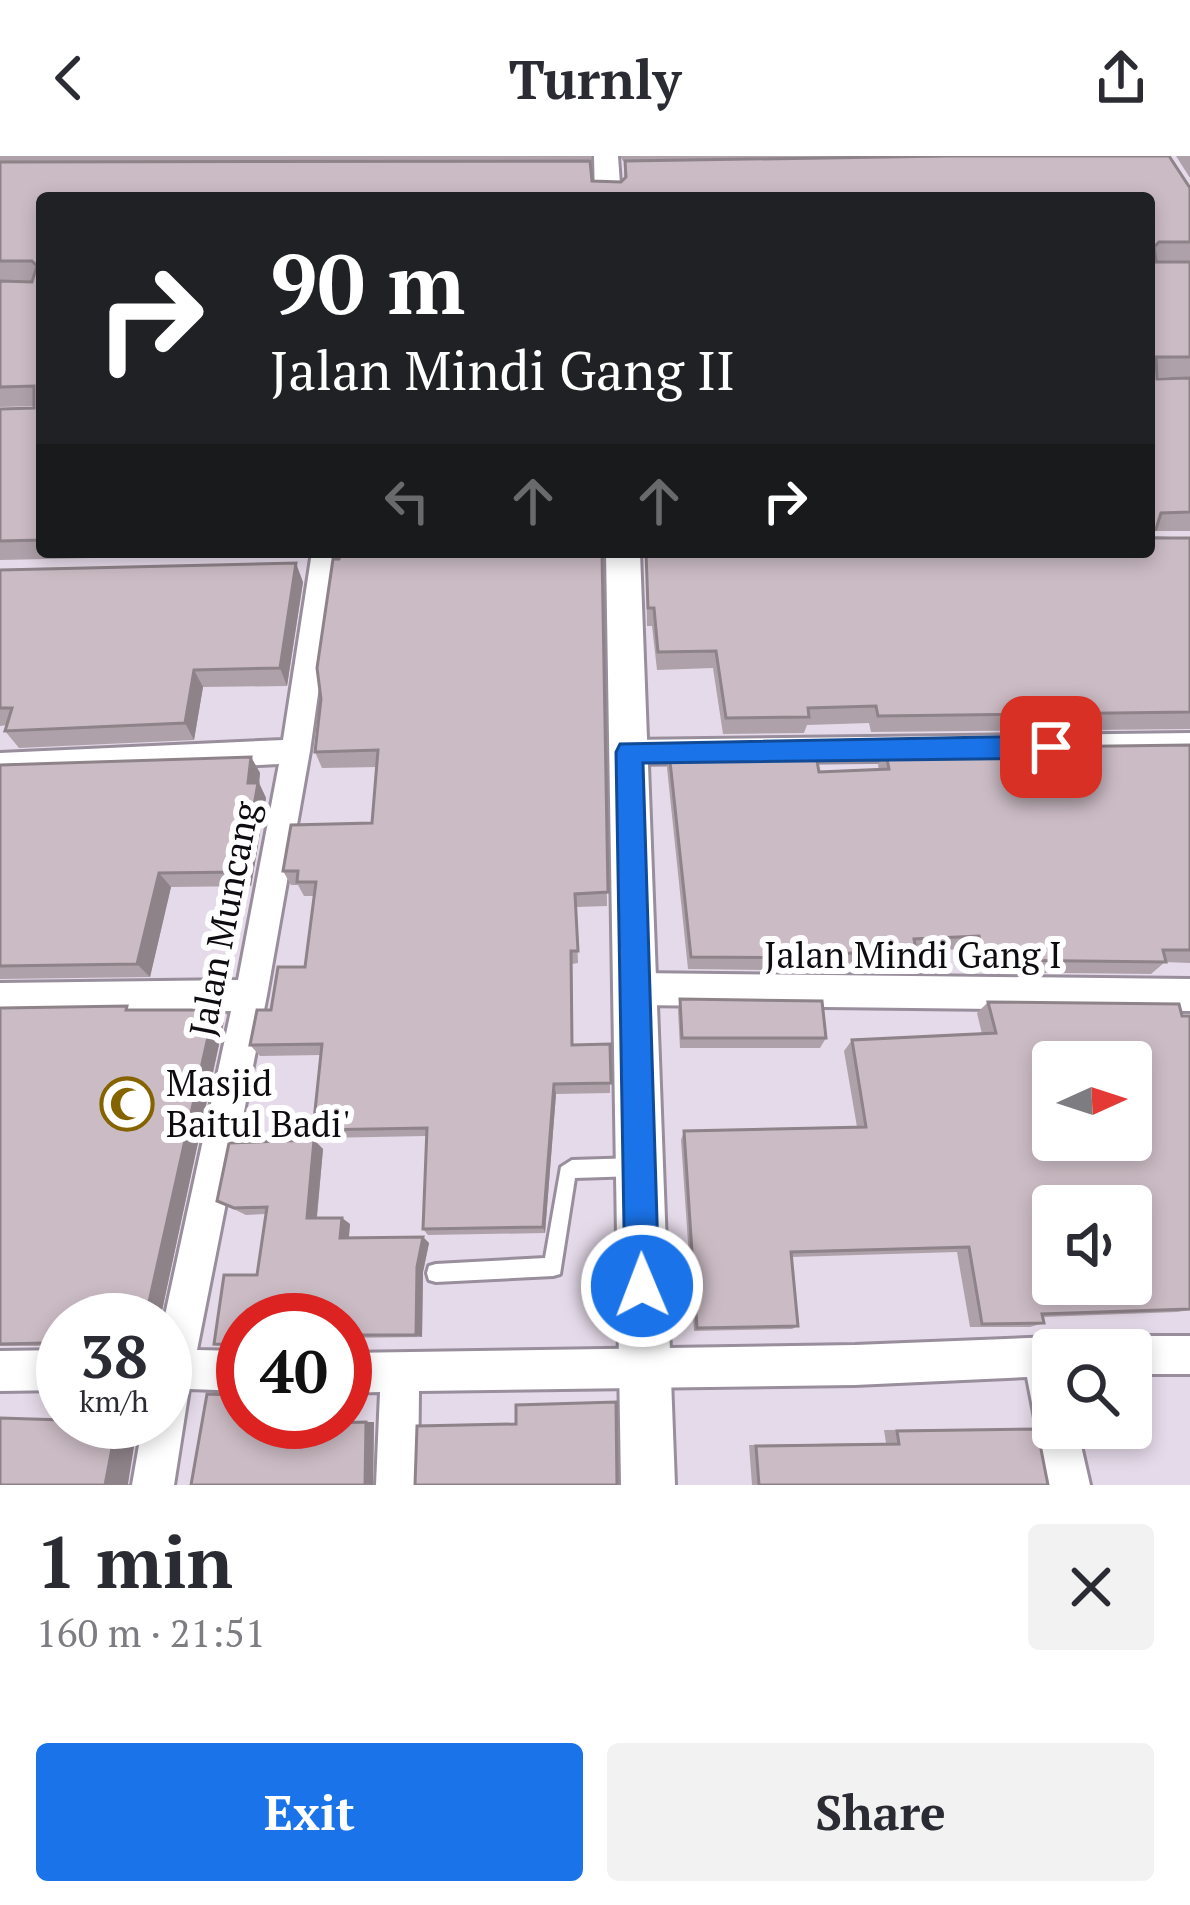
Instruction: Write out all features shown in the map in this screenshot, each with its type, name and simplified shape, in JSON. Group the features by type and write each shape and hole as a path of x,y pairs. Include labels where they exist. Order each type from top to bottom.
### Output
{"street":[{"path":"598,166 636,171"},
{"path":"634,558 629,752 648,1485"},
{"name":"Jalan Muncang","path":"185,1293 251,995 296,751 317,562"},
{"path":"629,752 1190,745"},
{"path":"0,765 296,751"},
{"name":"Jalan Mindi Gang I","path":"636,989 1190,995"},
{"path":"0,999 251,995"},
{"path":"1152,1355 1190,1355"},
{"path":"372,1373 644,1365 855,1365 1032,1357"},
{"path":"0,1371 36,1370"},
{"path":"397,1485 400,1374"},
{"path":"154,1485 159,1449"},
{"path":"1061,1449 1069,1485"}],"lane":[{"path":"436,1273 553,1267 567,1173 639,1167"}],"building":[{"path":"1169,156 1190,188 1190,242 1155,246 1155,192 36,192 36,265 0,261 0,162 590,161 592,181 621,182 626,177 625,161"},
{"path":"1155,254 1156,262 1190,262 1190,357 1156,357 1157,379 1190,378 1190,512 1161,513 1156,529"},
{"path":"36,269 36,540 0,541 0,409 34,408 34,386 0,387 0,281 32,282"},
{"path":"1155,538 1190,538 1190,712 878,716 876,706 808,708 809,717 726,718 716,651 658,652 654,608 648,608 646,558 1155,558"},
{"path":"602,558 608,892 575,894 578,951 571,951 572,1045 610,1044 611,1083 554,1084 543,1227 423,1229 427,1128 313,1130 322,1044 250,1045 257,1010 271,1010 278,967 305,967 316,882 297,882 298,871 283,871 291,825 372,823 378,750 315,752 321,699 317,668 333,559"},
{"path":"296,563 280,668 194,670 185,723 5,731 12,708 0,708 0,570"},
{"path":"1190,745 1190,950 1163,950 1166,962 985,960 979,936 914,939 916,950 832,954 832,958 691,957 669,752 815,750 819,772 889,769 885,749"},
{"path":"251,757 248,783 258,783 242,872 159,873 137,964 0,966 0,765"},
{"path":"680,999 822,1001 826,1038 682,1038"},
{"path":"988,1002 1179,1004 1182,1016 1190,1016 1190,1309 1042,1314 1044,1323 982,1324 969,1247 791,1252 798,1326 697,1328 684,1131 866,1127 852,1040 996,1033"},
{"path":"0,1008 214,1010 151,1293 36,1293 36,1343 0,1344"},
{"path":"314,1140 307,1218 342,1218 340,1238 423,1237 417,1267 416,1335 372,1335 372,1293 221,1293 224,1275 257,1275 267,1207 234,1208 217,1201 229,1143"},
{"path":"207,1394 216,1394 216,1449 366,1449 365,1485 191,1485"},
{"path":"616,1402 617,1485 415,1485 417,1426 516,1424 516,1405"},
{"path":"0,1418 36,1419 36,1449 112,1449 105,1485 0,1485"},
{"path":"1032,1429 1032,1449 1041,1449 1048,1485 759,1485 756,1446 899,1444 897,1431"}],"place":[{"name":"Masjid Baitul Badi'","path":"127,1104"}],"route":[{"path":"642,1286 629,752 1051,747"}]}
